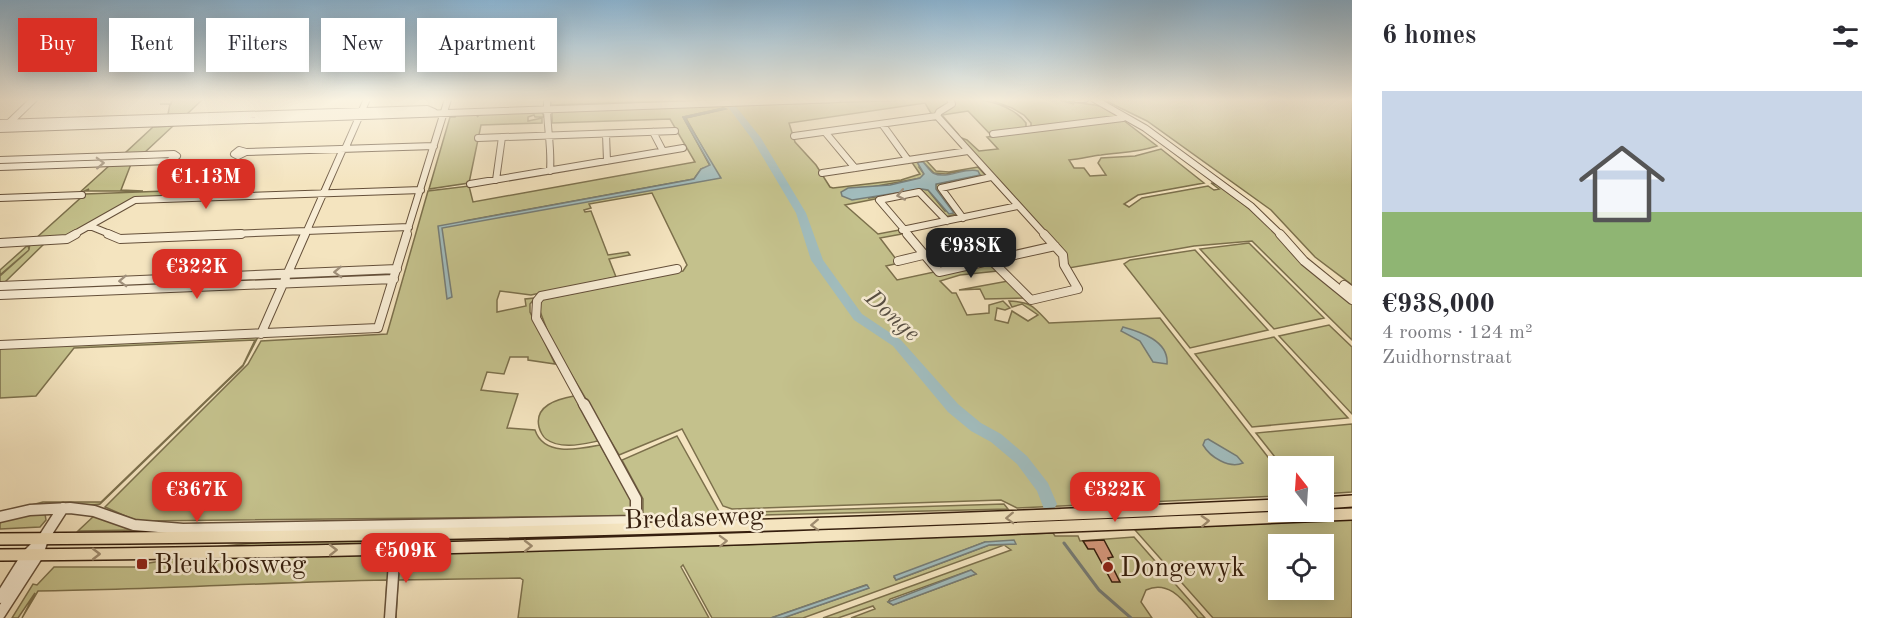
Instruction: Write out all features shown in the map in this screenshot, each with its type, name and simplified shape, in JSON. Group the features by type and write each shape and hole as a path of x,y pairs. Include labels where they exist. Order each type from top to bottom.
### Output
{"main road":[{"path":"1334,502 1352,501"},
{"name":"Bredaseweg","path":"0,539 545,533 1268,505"},
{"path":"1134,512 1129,519 1140,525"},
{"name":"Bredaseweg","path":"1334,514 1352,514"},
{"name":"Bredaseweg","path":"0,555 814,538 1140,525 1268,517"}],"street":[{"path":"261,334 306,234 305,231 354,128"},
{"path":"0,345 378,328 439,128"},
{"path":"549,128 550,171"},
{"path":"794,136 855,128"},
{"path":"885,128 908,160"},
{"path":"947,128 1063,255 1064,265 1078,287 1077,290 1031,300 992,261"},
{"path":"993,134 1043,128"},
{"path":"1144,128 1251,206 1269,222 1304,261 1352,300"},
{"path":"478,138 675,131"},
{"path":"652,132 663,151"},
{"path":"825,132 855,168"},
{"path":"606,134 607,161"},
{"path":"496,180 502,137"},
{"path":"246,152 434,146"},
{"path":"470,184 683,148"},
{"path":"822,173 968,151"},
{"path":"0,160 172,154 177,156 169,161 0,166"},
{"path":"68,164 74,158"},
{"path":"963,218 941,188 991,177"},
{"path":"0,243 67,239 135,200 421,190"},
{"path":"947,221 919,192 880,199 879,202 935,270 944,272 1055,246"},
{"path":"0,198 82,195"},
{"path":"902,230 1018,206"},
{"path":"90,226 120,239 410,227"},
{"path":"898,261 923,255"},
{"path":"0,286 397,269"},
{"name":"Bredaseweg","path":"0,517 30,510 63,508 94,512 134,525 183,529 636,521 636,499 536,318 534,309 535,303 541,297 677,269"},
{"path":"0,295 394,279"},
{"path":"52,293 59,284"},
{"path":"1344,285 1352,291"},
{"path":"0,614 63,508"},
{"path":"390,618 395,548"},
{"path":"0,598 33,555"}],"shaded area":[{"path":"152,128 171,128 144,153 124,154"},
{"path":"447,128 480,128 469,183 429,189"},
{"path":"675,128 689,128 710,166 701,169 694,179 464,221 719,177 692,128 791,128 795,142 833,188 901,180 920,174 911,161 925,159 936,171 949,172 978,167 986,176 939,188 957,214 945,217 920,190 845,205 878,234 899,230 902,234 880,238 899,263 886,266 897,280 934,272 938,275 989,265 998,271 960,275 940,281 952,293 956,293 967,315 989,313 989,305 1003,301 1010,308 1005,310 997,308 995,320 1008,323 1012,311 1028,321 1038,315 1022,304 1012,307 1009,301 1032,306 1049,323 1160,318 1268,457 1268,496 1017,508 1001,500 732,509 723,506 682,429 619,455 551,340 536,301 683,271 687,265 652,193 589,204 591,208 584,210 585,212 591,211 608,255 628,252 630,255 609,259 616,277 531,295 500,291 497,312 526,306 525,299 535,298 530,304 530,312 555,364 528,360 528,357 510,357 504,374 487,372 481,390 518,394 507,428 535,430 540,439 554,448 573,449 600,445 633,503 634,516 137,521 105,507 248,364 261,341 387,334 428,191 469,186 473,202 695,162","holes":["923,162 934,173 946,174 967,170 980,175 936,184 935,189 953,211 945,211 928,190 922,189 869,198 872,187 921,178 924,174 919,167"]},
{"path":"984,128 1034,128 990,134"},
{"path":"1060,128 1133,128 1157,146 1069,160 1074,168 1084,168 1090,176 1106,175 1098,163 1101,158 1135,156 1161,149 1204,183 1138,195 1124,204 1129,207 1142,198 1208,186 1214,190 1219,189 1211,183 1218,184 1256,214 1352,303 1352,340 1252,241 1194,246 1069,268 1065,255 956,136 967,140 979,151 998,149 987,137"},
{"path":"1157,128 1352,128 1352,285 1315,257 1271,210"},
{"path":"131,164 121,190 143,191 87,191 89,189 78,194 110,165"},
{"path":"166,191 168,193 161,198 136,199 68,236 34,240 85,194"},
{"path":"46,242 5,282 0,282 0,276 29,250 30,243"},
{"path":"1249,243 1324,318 1274,329 1200,249"},
{"path":"28,245 29,250 0,275 0,270"},
{"path":"1195,250 1268,330 1190,348 1124,264 1130,260"},
{"path":"277,276 274,282 59,291 57,289 64,285"},
{"path":"1008,281 1024,298 985,299 980,289 959,290"},
{"path":"1329,325 1352,347 1352,414 1279,336"},
{"path":"258,337 243,366 100,504 57,503 0,513 43,502 101,502 243,365 255,340 74,348 36,396 0,398 0,348"},
{"path":"1274,337 1348,418 1252,427 1195,354"},
{"path":"574,396 598,441 572,445 558,444 545,438 538,420 543,409 561,399"},
{"path":"1352,424 1352,492 1334,493 1334,456 1274,456 1256,433"},
{"path":"677,436 720,513 1004,504 1008,509 643,518 643,499 622,460"},
{"path":"1006,512 752,522 425,531 184,534 138,530 78,531 96,514 133,526 172,531 645,522 656,524"},
{"path":"45,514 46,520 40,527 0,529 0,520 17,515"},
{"path":"1069,519 1071,524 214,550 215,547 264,542 701,533"},
{"path":"1352,519 1352,618 1213,618 1135,530 1334,522 1334,520"},
{"path":"1053,533 1055,536 1078,536 1080,541 1134,537 1205,618 1198,618 1170,590 1155,587 1146,590 1141,602 1152,618 851,618 875,609 873,606 838,618 823,618 1011,550 1004,545 803,618 783,618 868,588 866,585 771,618 712,618 683,565 681,567 709,618 518,618 523,580 520,578 398,580 396,618 393,618 397,559 405,556 406,553 710,546","holes":["985,542 1015,544 989,545 896,580 894,577","971,570 976,574 893,605 888,602 890,599"]},
{"path":"373,553 373,557 388,556 391,560 387,618 385,618 387,580 38,591 22,618 35,593 18,618 12,618 33,584 37,585 54,567 146,567 149,563 180,558"}],"water":[{"path":"689,128 721,178 442,228 452,297 447,299 438,226 694,179 701,169 710,165"},
{"path":"917,162 923,162 938,175 973,170 978,171 980,175 936,184 936,189 954,213 949,214 928,190 852,200 842,196 841,192 848,188 890,185 920,178 924,174"},
{"path":"1123,327 1145,335 1159,344 1164,349 1167,364 1153,362 1140,341 1121,331"},
{"path":"1208,439 1237,456 1243,463 1226,463 1215,458 1203,445"},
{"path":"1014,540 1016,544 989,545 896,580 894,576 985,542"},
{"path":"971,570 976,574 893,605 888,602"},
{"path":"867,585 869,588 783,618 771,618"}],"building":[{"name":"Dongewyk","path":"1104,540 1113,557 1108,558 1120,582 1112,582 1094,549 1088,549 1083,541"}],"waterway":[{"name":"Donge","path":"748,128 801,213 817,260 858,317 897,343 953,408 976,427 996,438 1022,460 1043,488 1049,504"},
{"path":"1064,543 1099,590 1131,618"}],"place":[{"name":"Bleukbosweg","path":"142,564"},
{"name":"Dongewyk","path":"1108,567"}]}
